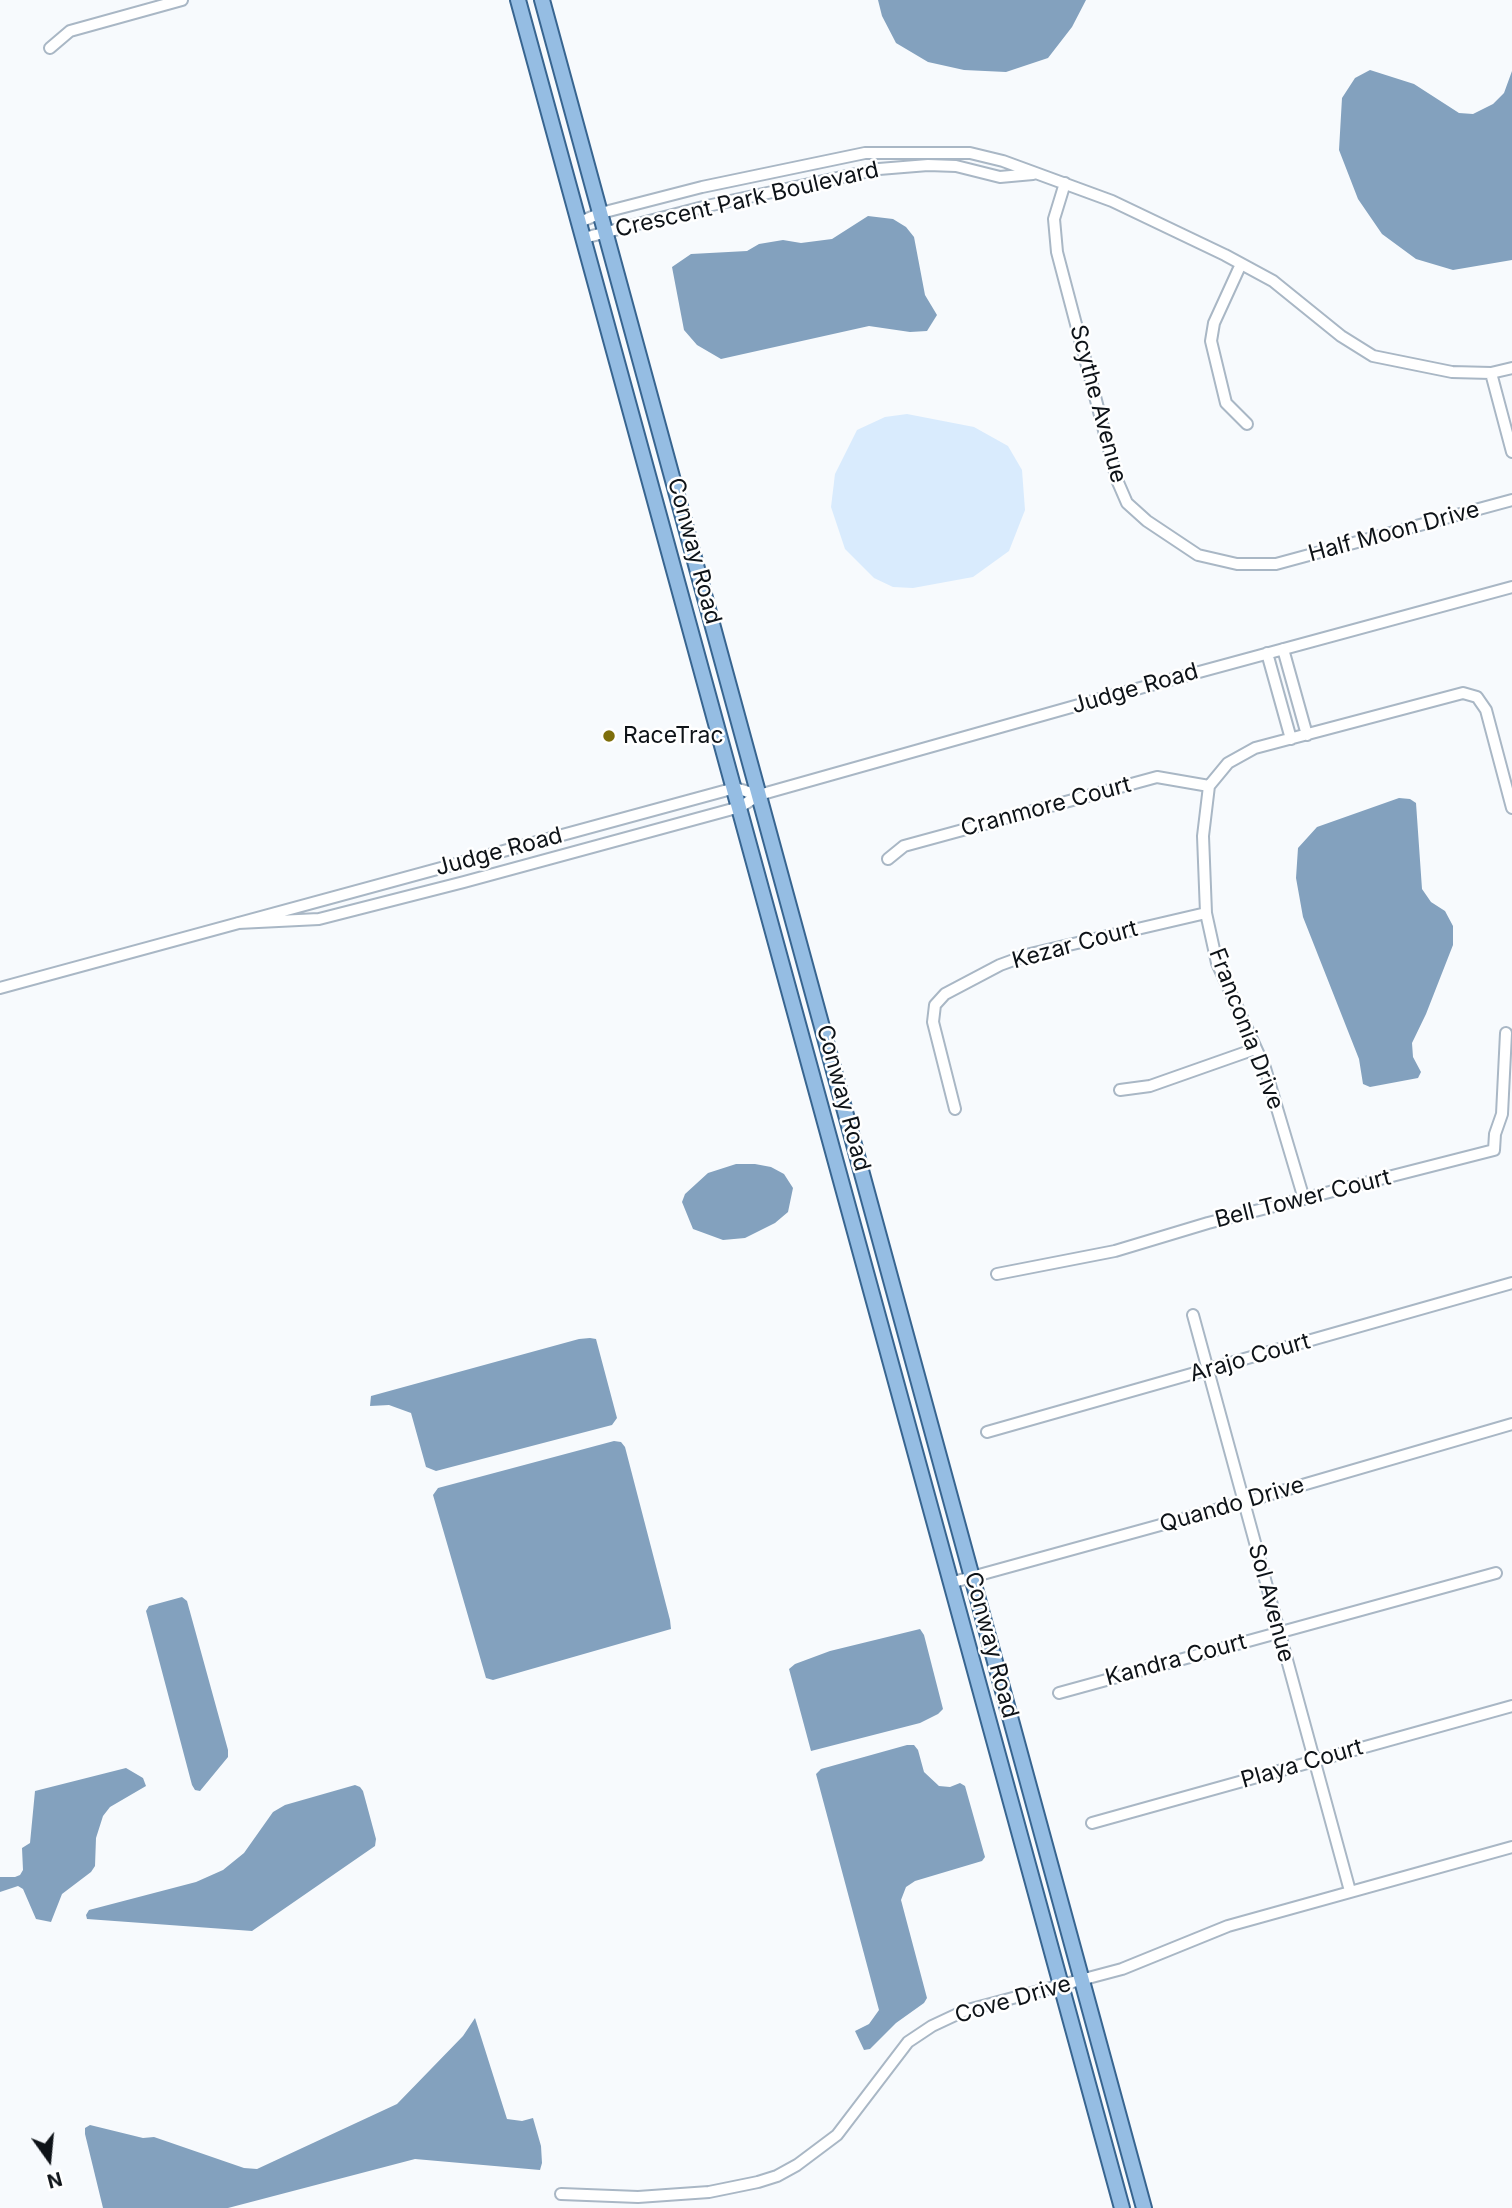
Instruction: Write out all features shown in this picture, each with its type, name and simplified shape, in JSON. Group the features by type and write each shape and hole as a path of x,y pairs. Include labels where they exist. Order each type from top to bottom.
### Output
{"main road":[{"name":"Conway Road","path":"518,0 1122,2208"},
{"name":"Conway Road","path":"542,0 1144,2208"},
{"path":"660,515 676,525 692,548"},
{"path":"859,1241 876,1254 890,1274"}],"street":[{"path":"50,48 70,31 182,0"},
{"name":"Crescent Park Boulevard","path":"580,222 601,213 702,187 865,153 970,153 990,157 1112,201 1241,264 1273,281 1341,336 1373,356 1405,365 1452,372 1491,373 1512,368"},
{"path":"986,174 990,157"},
{"name":"Crescent Park Boulevard","path":"584,238 707,205 879,169 928,165 956,166 1000,177 1035,174"},
{"name":"Scythe Avenue","path":"1065,183 1054,219 1057,252 1116,480 1127,503 1147,521 1198,555 1237,564 1276,564"},
{"path":"702,187 707,205"},
{"path":"1241,264 1213,323 1211,341 1226,403 1247,424"},
{"path":"1491,373 1512,452"},
{"name":"Half Moon Drive","path":"1276,564 1512,500"},
{"name":"Judge Road","path":"238,923 320,919 740,807 759,795 1512,587"},
{"path":"1283,649 1307,735"},
{"path":"1267,653 1291,739"},
{"path":"1209,786 1228,763 1255,748 1463,693 1477,697 1486,710 1512,808"},
{"path":"1281,703 1297,698"},
{"name":"Cranmore Court","path":"888,859 904,846 1157,777 1209,786"},
{"name":"Franconia Drive","path":"1209,786 1203,836 1206,913 1217,963 1265,1068 1304,1199"},
{"path":"735,788 759,795"},
{"name":"Judge Road","path":"0,988 735,788"},
{"name":"Kezar Court","path":"955,1109 933,1023 935,1005 945,994 1000,965 1030,954 1206,913"},
{"name":"Bell Tower Court","path":"998,1273 1115,1251 1208,1223 1494,1150 1495,1134 1502,1114 1506,1033"},
{"path":"1120,1090 1150,1086 1255,1049"},
{"name":"Arajo Court","path":"987,1432 1512,1283"},
{"name":"Sol Avenue","path":"1193,1315 1350,1891"},
{"name":"Quando Drive","path":"950,1583 1512,1424"},
{"name":"Kandra Court","path":"1059,1692 1496,1573"},
{"name":"Playa Court","path":"1093,1823 1512,1706"},
{"name":"Cove Drive","path":"561,2194 638,2197 709,2192 777,2176 797,2165 837,2135 908,2042 932,2026 964,2011 1122,1969 1228,1926 1512,1847"}],"shaded area":[{"path":"907,414 974,427 1008,446 1022,470 1025,510 1009,551 973,577 913,588 893,587 874,578 845,549 831,507 835,474 857,430 885,417"}],"water":[{"path":"878,0 1086,0 1072,27 1048,58 1006,72 964,70 928,62 896,43 882,16"},
{"path":"1370,70 1414,84 1459,113 1473,114 1493,104 1504,93 1512,71 1512,260 1453,270 1416,259 1382,234 1358,199 1339,150 1342,98 1355,78"},
{"path":"868,216 893,219 906,227 914,237 925,295 937,315 927,331 910,332 869,326 721,359 697,345 684,330 672,267 691,254 747,251 759,244 783,240 801,243 832,239"},
{"path":"1399,798 1410,799 1416,803 1422,889 1431,902 1445,911 1453,926 1453,945 1412,1043 1413,1057 1421,1072 1418,1078 1370,1087 1363,1084 1359,1059 1303,917 1296,878 1298,848 1317,827"},
{"path":"736,1164 771,1167 784,1174 793,1188 788,1212 775,1223 745,1238 723,1240 693,1229 682,1202 685,1194 708,1173"},
{"path":"590,1338 596,1339 617,1418 612,1425 436,1471 426,1467 411,1413 389,1405 370,1406 371,1396"},
{"path":"614,1441 621,1442 625,1447 671,1629 493,1680 486,1678 433,1495 438,1488"},
{"path":"182,1597 187,1601 228,1750 228,1757 200,1791 195,1790 192,1785 146,1611 149,1606"},
{"path":"920,1629 924,1635 943,1709 920,1723 811,1751 789,1669 795,1664 830,1651"},
{"path":"914,1745 918,1750 924,1772 939,1786 950,1787 960,1783 965,1786 985,1857 982,1861 915,1881 906,1887 901,1900 927,1998 870,2049 864,2050 855,2031 869,2024 879,2010 816,1774 821,1769"},
{"path":"126,1768 143,1778 146,1786 110,1807 103,1816 96,1838 95,1866 62,1894 51,1922 36,1919 23,1889 18,1886 0,1892 0,1877 15,1877 23,1870 22,1848 30,1843 35,1791"},
{"path":"355,1785 363,1791 376,1839 375,1846 252,1931 87,1919 89,1910 196,1882 223,1870 244,1853 273,1812 285,1805"},
{"path":"475,2018 507,2119 522,2121 533,2118 541,2146 540,2170 415,2159 228,2208 103,2208 85,2134 85,2128 90,2125 143,2138 154,2137 244,2168 257,2169 397,2104 463,2036"}],"place":[{"name":"RaceTrac","path":"609,736"}]}
